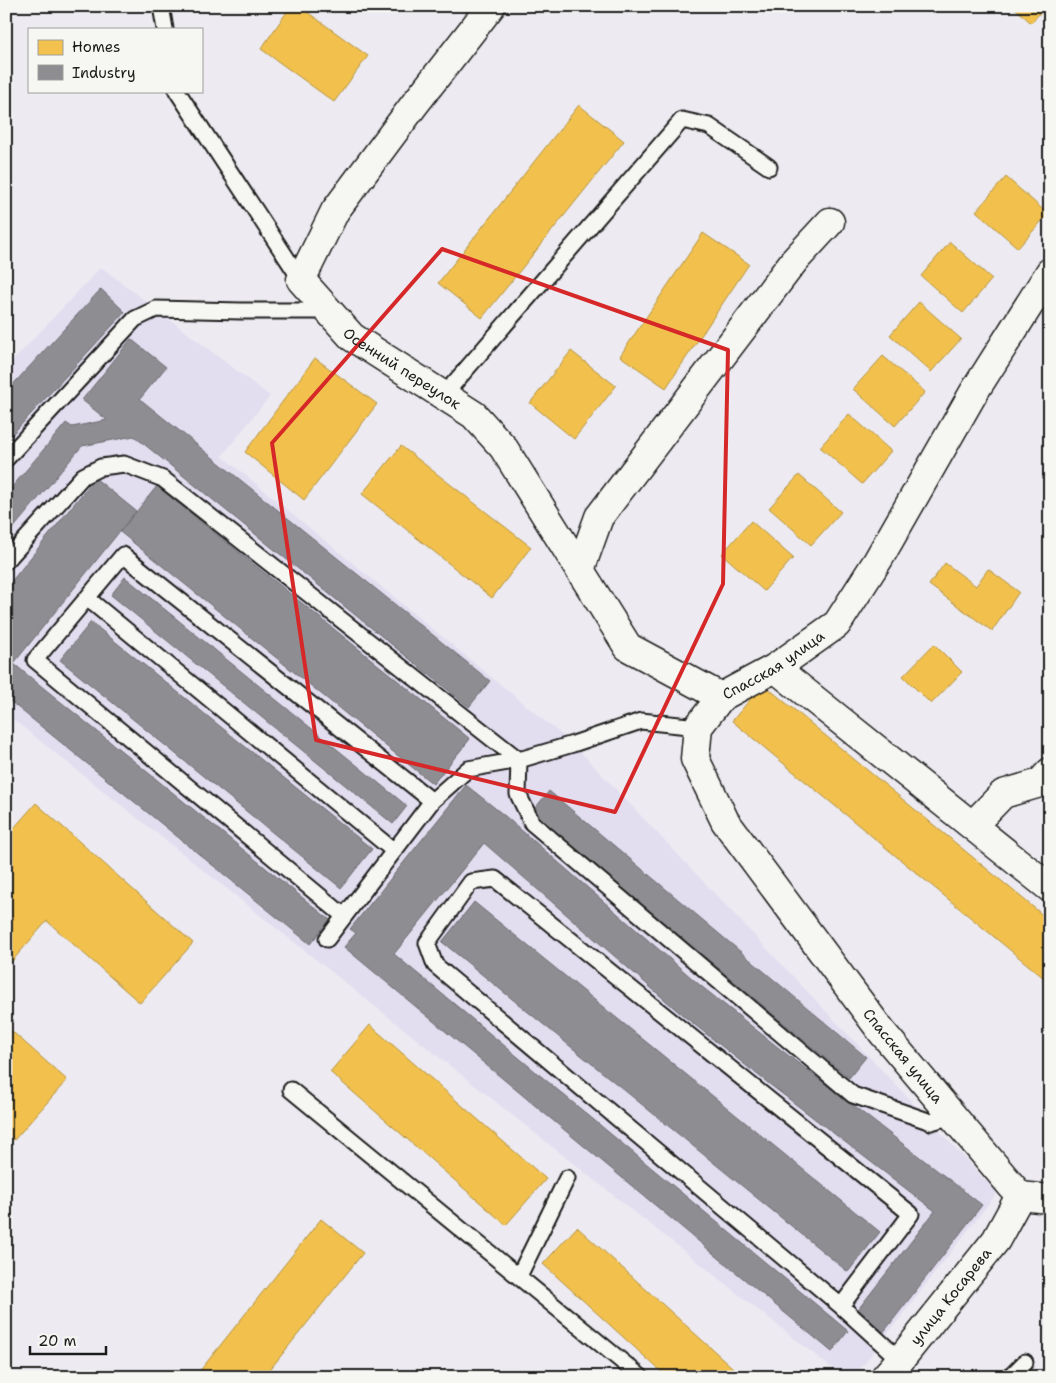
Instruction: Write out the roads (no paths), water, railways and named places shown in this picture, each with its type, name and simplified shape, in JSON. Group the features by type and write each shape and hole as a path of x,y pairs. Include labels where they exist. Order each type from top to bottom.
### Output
{"street":[{"path":"301,280 335,211 491,6"},
{"path":"580,570 599,517 794,261 830,222"},
{"name":"Спасская улица","path":"1020,1196 882,1032 725,821 695,759 698,727 721,696 775,668 837,624 878,560 974,392 1050,272"},
{"name":"Осенний переулок","path":"301,280 352,337 474,415 503,447 628,647 721,696"},
{"path":"775,668 1050,888"},
{"path":"973,825 1003,794 1040,783 1050,772"},
{"path":"1020,1196 1050,1199"},
{"name":"улица Косарева","path":"893,1368 996,1240 1020,1196"}],"lane":[{"path":"161,6 165,28"},
{"path":"178,92 301,280"},
{"path":"443,396 682,120 708,126 769,167"},
{"path":"6,459 135,319 156,309 241,312 329,311"},
{"path":"6,561 83,476 101,467 124,464 162,479 519,760"},
{"path":"344,916 35,660 123,555 432,801"},
{"path":"87,598 394,850"},
{"path":"327,939 432,801 468,769 519,760 642,721 698,727"},
{"path":"519,760 518,794 532,823 852,1095 931,1122 952,1116"},
{"path":"841,1306 911,1214 495,879 471,882 427,943 435,964 841,1306 893,1368"},
{"path":"291,1090 641,1377"},
{"path":"519,1276 567,1178"},
{"path":"1010,1377 1025,1362"}]}
